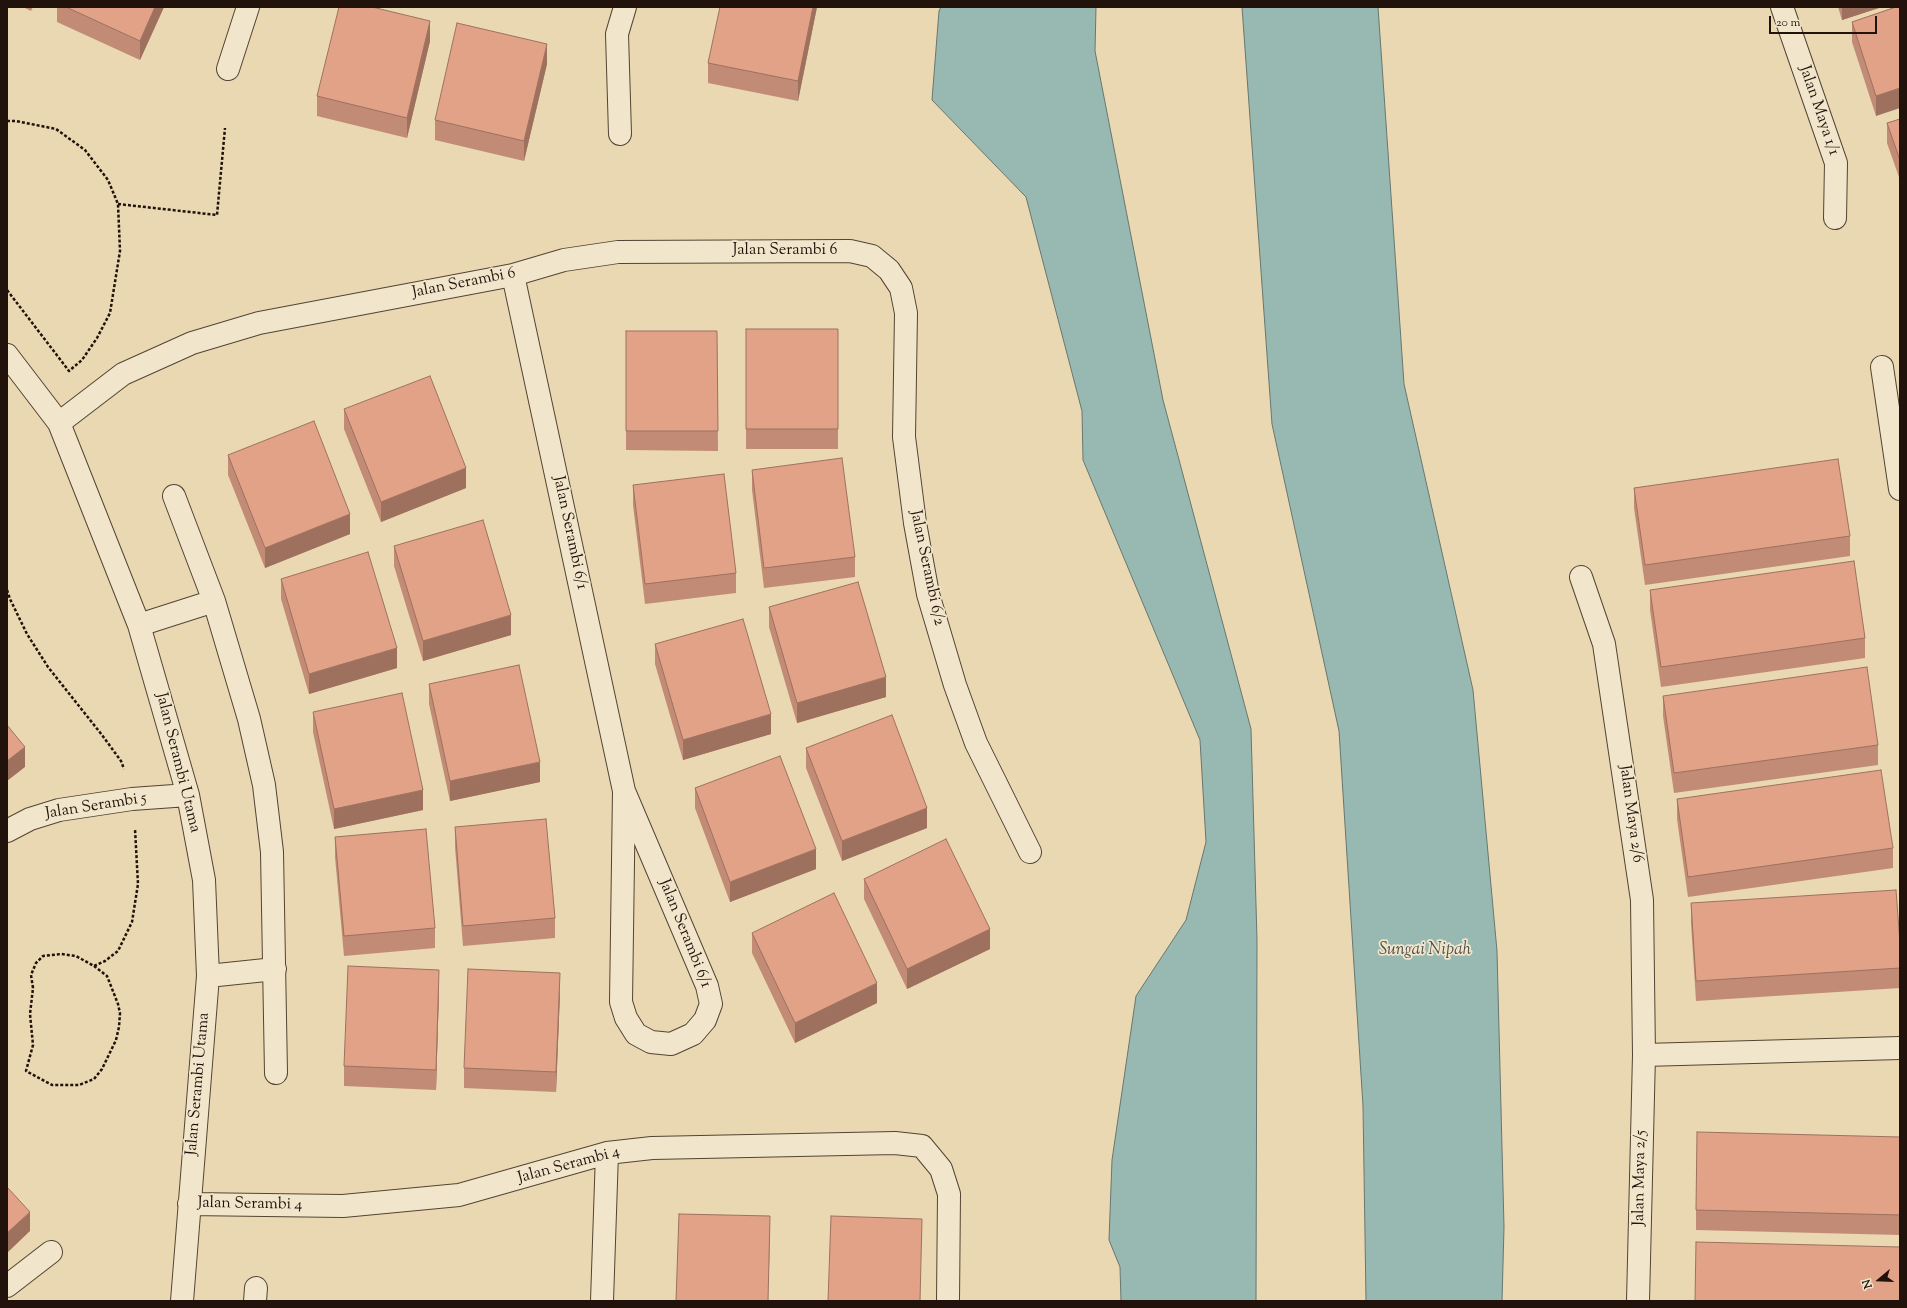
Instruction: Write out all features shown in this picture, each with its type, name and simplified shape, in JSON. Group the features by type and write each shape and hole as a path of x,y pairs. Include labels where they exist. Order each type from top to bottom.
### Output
{"street":[{"path":"228,69 248,7"},
{"path":"620,134 617,34 624,7"},
{"name":"Jalan Maya 1/1","path":"1782,7 1836,163 1835,218"},
{"name":"Jalan Serambi 6","path":"59,423 123,374 192,343 258,323 513,275 564,260 618,252 850,251 872,256 890,270"},
{"name":"Jalan Serambi 6/2","path":"890,270 901,288 906,313 904,437 915,523 928,594 955,685 976,743 1030,852"},
{"name":"Jalan Serambi 6/1","path":"513,275 624,791 707,986 711,1004 705,1020 693,1034 671,1044 651,1042 636,1034 626,1018 621,1002 624,791"},
{"name":"Jalan Serambi Utama","path":"7,356 59,423 139,624 188,795 204,880 208,976 188,1204 182,1301"},
{"path":"1882,367 1900,489"},
{"path":"174,496 214,601 249,719 264,785 272,852 276,1073"},
{"name":"Jalan Maya 2/6","path":"1581,577 1604,644 1642,900 1644,1055"},
{"path":"139,624 214,601"},
{"name":"Jalan Serambi 5","path":"7,831 30,819 59,810 132,800 188,795"},
{"path":"208,976 275,970"},
{"path":"1644,1055 1900,1048"},
{"name":"Jalan Maya 2/5","path":"1638,1301 1644,1055"},
{"name":"Jalan Serambi 4","path":"188,1204 343,1206 459,1196 608,1153 652,1148 895,1143 922,1146 941,1169 949,1194 948,1301"},
{"path":"602,1301 608,1153"},
{"path":"7,1286 51,1252"}],"path":[{"path":"7,121 16,121 56,130 85,150 108,180 118,204 120,251 110,313 97,338 82,360 69,371 7,290"},
{"path":"118,204 217,215 225,128"},
{"path":"61,954 76,956 94,966 108,976 118,1004 120,1013 116,1040 102,1069 94,1079 79,1085 52,1085 26,1071 33,1045 30,1014 33,988 31,975 36,963 43,956 61,954"}],"water":[{"path":"941,7 1096,7 1095,51 1163,400 1251,729 1257,940 1256,1301 1121,1301 1120,1267 1109,1240 1112,1160 1136,996 1186,920 1206,842 1200,740 1083,460 1082,411 1026,197 932,100 939,11"},
{"name":"Sungai Nipah","path":"1242,7 1378,7 1404,384 1473,690 1497,951 1504,1227 1502,1301 1366,1301 1363,1106 1339,731 1272,424"}],"building":[{"path":"66,7 155,7 140,41"},
{"path":"339,7 372,7 430,21 407,118 317,96"},
{"path":"720,7 813,7 798,81 708,63"},
{"path":"1900,7 1900,88 1876,96 1852,22"},
{"path":"457,23 547,44 524,141 435,120"},
{"path":"1900,119 1900,160 1887,123"},
{"path":"746,329 838,329 838,429 746,429"},
{"path":"626,331 717,331 718,431 626,431"},
{"path":"430,376 466,468 381,502 344,409"},
{"path":"314,421 350,514 265,548 228,455"},
{"path":"842,458 855,557 764,568 752,470"},
{"path":"1838,459 1850,536 1645,565 1634,488"},
{"path":"724,474 736,573 645,584 633,485"},
{"path":"483,520 511,615 423,641 394,546"},
{"path":"368,552 397,648 309,674 281,579"},
{"path":"1854,561 1865,638 1661,667 1650,590"},
{"path":"858,582 886,677 797,703 769,607"},
{"path":"743,619 771,714 683,740 655,644"},
{"path":"519,665 540,762 450,781 429,684"},
{"path":"1867,667 1878,745 1674,773 1663,696"},
{"path":"402,693 423,790 334,809 313,712"},
{"path":"892,715 927,808 842,841 806,748"},
{"path":"7,725 25,747 7,761"},
{"path":"780,756 816,849 730,882 695,788"},
{"path":"1881,770 1893,848 1688,877 1677,799"},
{"path":"546,819 555,918 463,926 455,827"},
{"path":"426,829 435,928 344,936 335,837"},
{"path":"946,839 990,929 907,969 864,879"},
{"path":"1896,890 1900,943 1900,968 1696,981 1691,903"},
{"path":"834,893 877,983 795,1023 752,933"},
{"path":"348,966 439,970 436,1070 344,1066"},
{"path":"468,969 560,973 556,1072 464,1068"},
{"path":"1697,1132 1900,1137 1900,1215 1696,1210"},
{"path":"7,1187 30,1212 7,1233"},
{"path":"679,1214 770,1216 768,1301 676,1301"},
{"path":"831,1216 922,1219 920,1301 828,1301"},
{"path":"1696,1242 1900,1247 1900,1301 1695,1301"}]}
